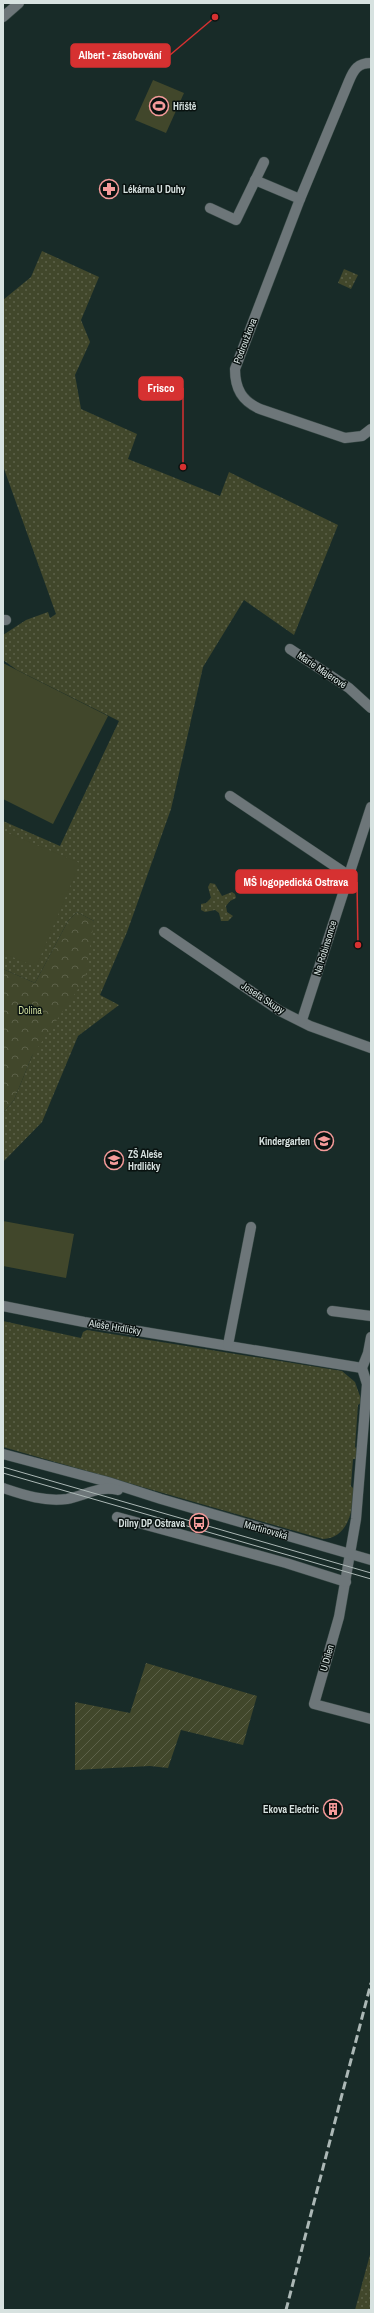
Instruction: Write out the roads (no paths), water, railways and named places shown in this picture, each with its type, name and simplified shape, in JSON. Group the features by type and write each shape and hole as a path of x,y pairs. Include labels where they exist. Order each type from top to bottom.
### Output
{"street":[{"path":"3,17 19,3"},
{"name":"Podroužkova","path":"371,64 363,63 354,69 300,199 235,369 234,380 238,393 249,404 260,409 342,437 353,438 362,436 371,429"},
{"path":"210,208 236,220 264,162"},
{"path":"255,180 300,199"},
{"name":"Marie Majerové","path":"290,649 349,688 371,708"},
{"path":"230,796 348,875"},
{"name":"Na Robinsonce","path":"302,1020 371,807"},
{"name":"Josefa Skupy","path":"164,932 280,1011 335,1036 371,1048"},
{"path":"228,1345 251,1226"},
{"name":"Aleše Hrdličky","path":"3,1306 84,1322 362,1368"},
{"path":"332,1310 371,1316"},
{"path":"350,1554 356,1519 364,1441 367,1384 362,1368 368,1353 371,1337"},
{"name":"Martinovská","path":"3,1454 108,1482 161,1499 371,1560"},
{"name":"Martinovská","path":"3,1488 46,1500 69,1498 105,1488 161,1499"},
{"path":"117,1517 286,1563 346,1582"},
{"name":"U Dílen","path":"350,1554 338,1620 314,1704 371,1718"}],"tram line":[{"path":"3,1467 371,1573"},
{"path":"3,1473 371,1579"}],"railway":[{"path":"286,2310 371,1983"}],"place":[{"name":"Albert - zásobování","path":"215,17"},
{"name":"Hřiště","path":"159,106"},
{"name":"Lékárna U Duhy","path":"109,189"},
{"name":"Frisco","path":"183,467"},
{"name":"MŠ logopedická Ostrava","path":"358,945"},
{"name":"Kindergarten","path":"324,1141"},
{"name":"ZŠ Aleše Hrdličky","path":"114,1160"},
{"name":"Dílny DP Ostrava","path":"199,1523"},
{"name":"Ekova Electric","path":"333,1809"}],"park label":[{"name":"Dolina","path":"30,1010"}]}
